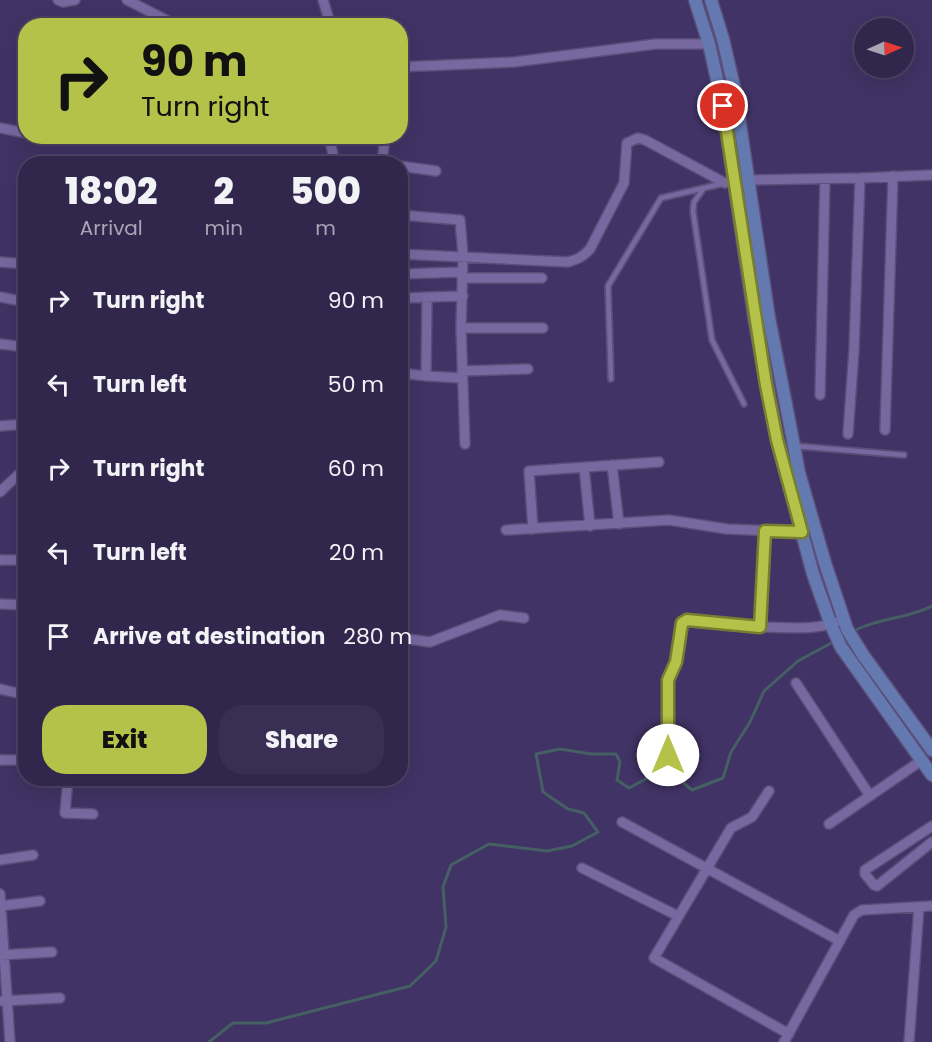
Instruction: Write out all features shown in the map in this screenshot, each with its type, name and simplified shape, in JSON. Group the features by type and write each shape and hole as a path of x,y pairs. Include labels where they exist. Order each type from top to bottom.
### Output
{"main road":[{"path":"695,0 709,44 723,106 730,182 766,385 777,440 802,532 833,629 851,663 932,776"},
{"path":"711,0 735,91 769,318 794,446 815,529 845,624 862,655 932,750"}],"street":[{"path":"58,0 63,2 75,0"},
{"path":"127,0 162,18"},
{"path":"323,0 329,18"},
{"path":"408,67 514,62 656,44 709,44"},
{"path":"0,128 18,131"},
{"path":"408,254 463,255 568,262 584,256 621,190 625,176 627,143 638,138 730,182"},
{"path":"408,167 436,171"},
{"path":"748,180 932,175"},
{"path":"885,430 893,177"},
{"path":"820,395 825,178"},
{"path":"848,434 854,350 860,178"},
{"path":"408,216 460,220 463,255 461,328 465,444"},
{"path":"0,262 18,263"},
{"path":"408,274 542,278"},
{"path":"408,298 463,296"},
{"path":"0,297 18,300"},
{"path":"426,376 427,297"},
{"path":"461,328 543,328"},
{"path":"0,344 18,346"},
{"path":"408,374 426,376 528,369"},
{"path":"0,426 18,425"},
{"path":"533,529 529,471 659,462"},
{"path":"612,465 619,524"},
{"path":"584,466 590,526"},
{"path":"0,492 18,475"},
{"path":"506,530 669,520 727,529 802,532"},
{"path":"760,627 765,531"},
{"path":"0,560 18,560"},
{"path":"0,604 18,605"},
{"path":"408,639 430,642 500,615 524,618"},
{"path":"668,755 668,680 676,662 682,623 687,620 760,627 833,629 845,624"},
{"path":"796,683 870,796"},
{"path":"0,689 18,693"},
{"path":"0,760 18,760"},
{"path":"829,825 921,760"},
{"path":"67,786 65,813 93,814"},
{"path":"769,791 753,817 731,828 654,958 787,1038 854,915 862,910 932,906"},
{"path":"622,822 840,941"},
{"path":"932,826 865,870 865,874 874,885 878,886 932,842"},
{"path":"0,860 33,855"},
{"path":"582,868 678,916"},
{"path":"0,894 3,1001 10,1042"},
{"path":"1,906 40,901"},
{"path":"909,1042 919,908"},
{"path":"2,955 52,952"},
{"path":"3,1001 60,998"}],"lane":[{"path":"611,379 608,286 661,198 748,180"},
{"path":"704,188 694,202 693,211 712,340 744,404"},
{"path":"794,446 904,454"}],"waterway":[{"path":"852,632 932,606"},
{"path":"209,1042 233,1023 266,1023 410,986 436,961 446,927 443,887 451,865 489,844 547,851 572,846 598,832 584,813 568,809 543,792 536,754 560,749 591,754 616,754 620,762 617,780 629,788 666,768 692,790 723,778 731,752 750,722 764,691 798,661 835,641"}],"route":[{"path":"668,755 668,680 676,662 680,625 687,620 760,627 765,531 802,532 777,440 766,385 723,106"}]}
